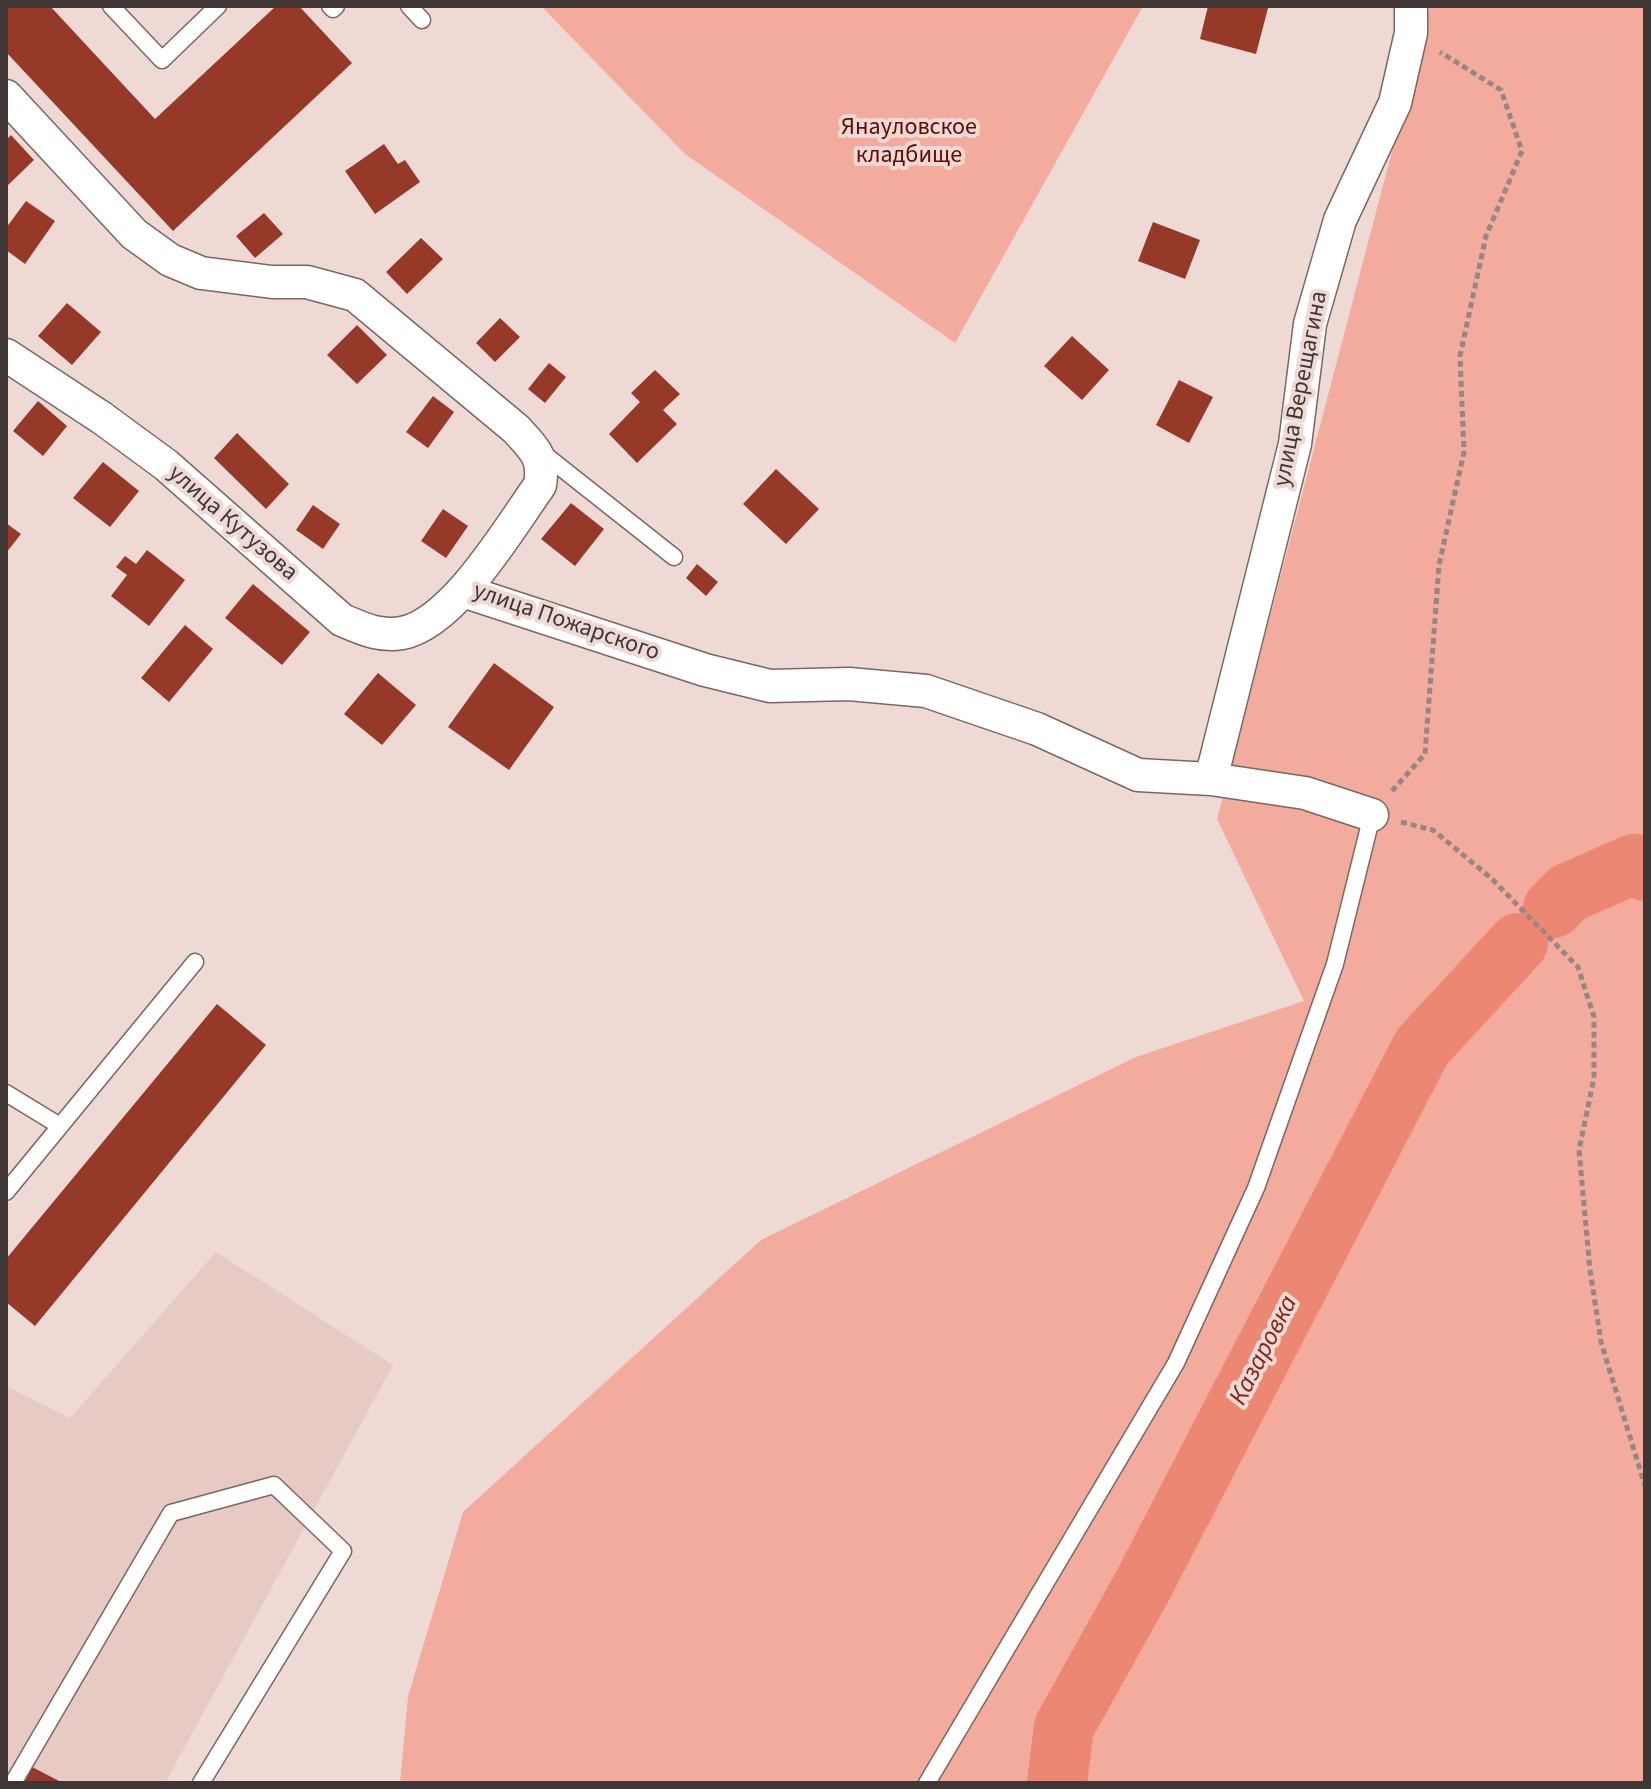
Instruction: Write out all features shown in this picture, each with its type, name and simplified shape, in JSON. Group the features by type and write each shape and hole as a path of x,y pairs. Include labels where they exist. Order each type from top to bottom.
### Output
{"street":[{"name":"улица Верещагина","path":"1211,779 1295,444 1310,324 1340,220 1395,103 1411,20"},
{"name":"улица Пожарского","path":"6,96 134,234 170,260 201,273 272,282 307,282 355,295 516,429 543,466 540,485 463,591 705,670 770,686 849,684 926,691 1037,729 1138,775 1211,779 1305,793 1372,815"},
{"name":"улица Кутузова","path":"6,355 102,418 166,465 342,620 371,633 402,633 428,622 463,591"}],"lane":[{"path":"111,6 162,60 218,6"},
{"path":"409,6 422,20"},
{"path":"526,440 674,557"},
{"path":"927,1783 1176,1363 1256,1188 1335,964 1372,815"},
{"path":"6,1192 195,962"},
{"path":"6,1093 60,1126"},
{"path":"13,1783 171,1513 274,1485 343,1551 201,1783"}],"path":[{"path":"1411,20 1501,90 1522,151 1486,236 1460,356 1464,452 1439,565 1425,754 1372,815 1433,830 1491,878 1578,967 1594,1017 1594,1078 1579,1150 1590,1270 1601,1342 1645,1486"}],"shaded area":[{"path":"216,1252 393,1365 165,1783 6,1783 6,1386 70,1418"}],"green space":[{"name":"Янауловское кладбище","path":"541,6 1143,6 955,343 685,154"},
{"path":"1430,6 1645,6 1645,1783 400,1783 408,1697 463,1512 761,1240 1136,1057 1304,1001 1217,819"}],"building":[{"path":"6,6 50,6 155,119 276,6 299,6 352,63 173,231 6,52"},
{"path":"1208,6 1268,8 1256,54 1200,39"},
{"path":"11,135 34,160 6,187 6,140"},
{"path":"384,144 398,164 405,160 420,182 375,214 345,171"},
{"path":"26,201 55,221 25,264 6,250 6,228"},
{"path":"264,213 283,234 255,258 236,236"},
{"path":"1153,222 1200,240 1185,279 1138,261"},
{"path":"421,238 443,259 407,294 386,272"},
{"path":"67,303 101,332 72,365 38,336"},
{"path":"500,318 520,337 495,362 476,343"},
{"path":"357,325 387,355 357,384 327,355"},
{"path":"1072,336 1109,370 1082,400 1044,366"},
{"path":"549,363 566,377 545,403 528,389"},
{"path":"655,370 680,394 663,410 677,424 637,463 609,434 640,402 631,393"},
{"path":"1179,380 1213,397 1189,443 1156,425"},
{"path":"433,396 454,412 428,448 406,432"},
{"path":"38,401 67,426 43,456 13,431"},
{"path":"237,433 289,484 266,509 214,458"},
{"path":"103,462 139,491 110,527 73,498"},
{"path":"776,469 819,509 786,544 743,504"},
{"path":"571,503 604,529 575,566 541,539"},
{"path":"313,505 340,524 323,549 296,530"},
{"path":"443,509 468,526 446,558 421,541"},
{"path":"6,523 21,534 6,553"},
{"path":"147,550 185,580 149,626 111,596 127,575 116,567 125,556 136,564"},
{"path":"697,564 718,582 706,596 686,578"},
{"path":"253,584 310,632 282,665 225,618"},
{"path":"185,625 213,649 169,702 141,678"},
{"path":"494,663 554,707 509,770 448,727"},
{"path":"378,673 416,705 382,745 344,714"},
{"path":"217,1004 266,1045 35,1326 6,1302 6,1259"},
{"path":"32,1767 63,1783 24,1783"}],"waterway":[{"name":"Казаровка","path":"1553,908 1568,893 1634,864 1645,871"},
{"name":"Казаровка","path":"1057,1783 1064,1727 1142,1587 1422,1047 1518,943"}]}
